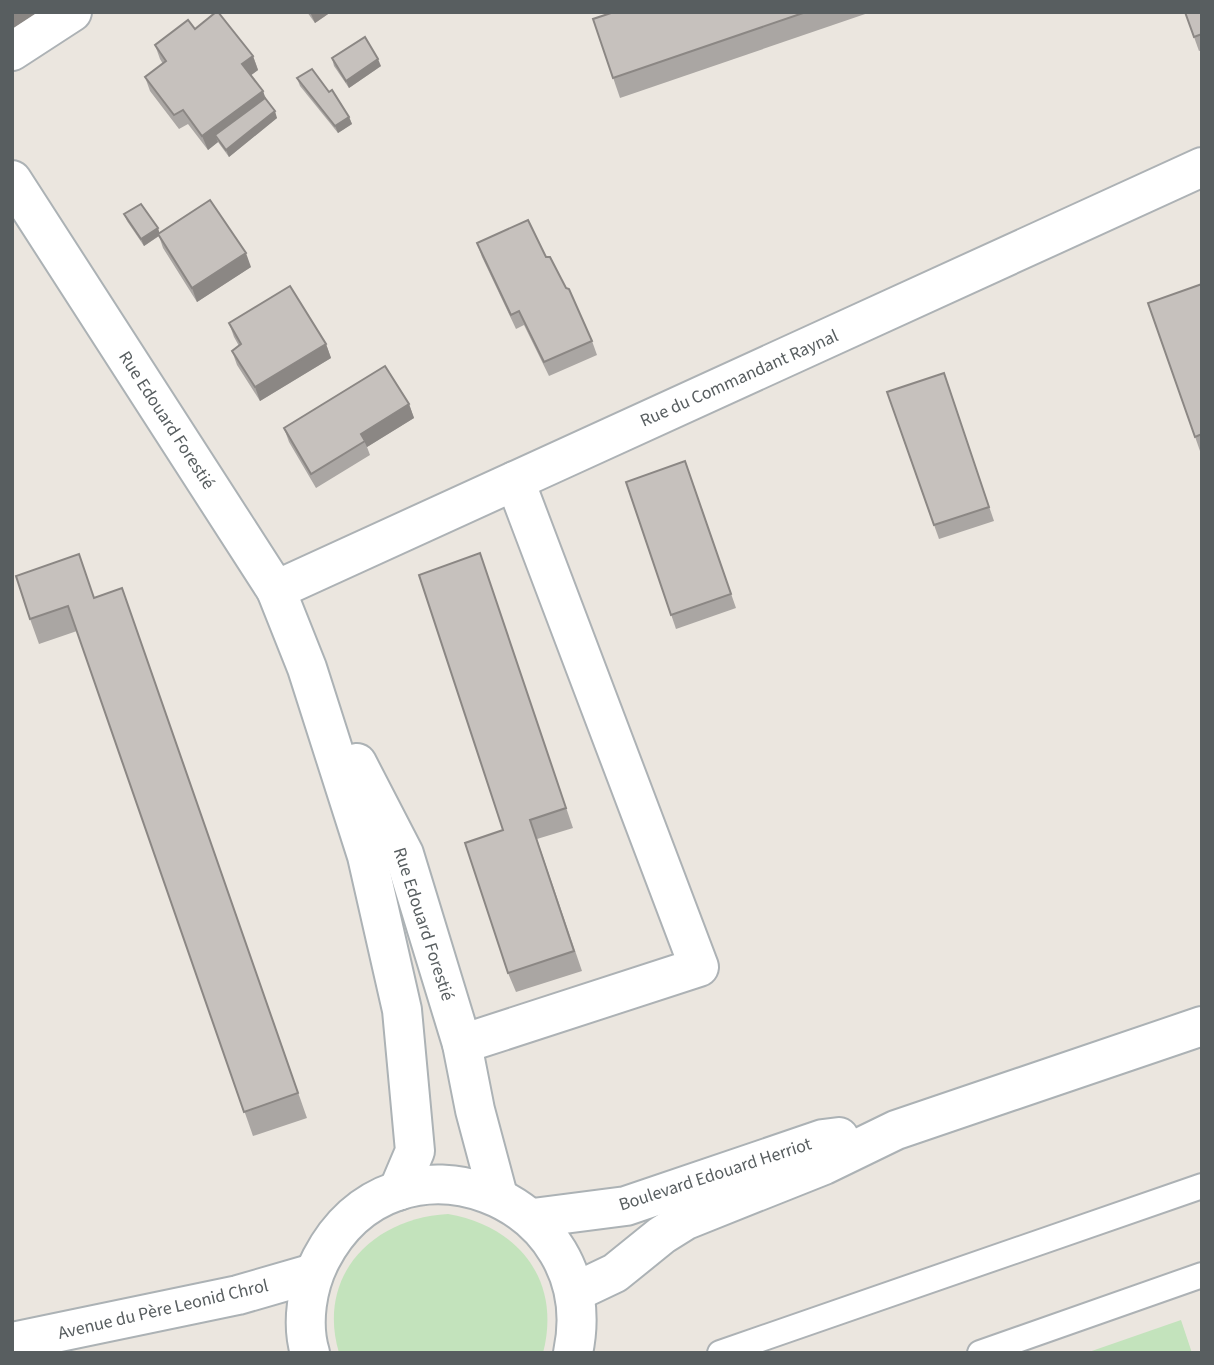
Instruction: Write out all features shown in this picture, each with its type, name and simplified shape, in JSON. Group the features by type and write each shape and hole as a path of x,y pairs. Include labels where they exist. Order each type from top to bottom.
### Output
{"street":[{"path":"12,51 72,12"},
{"name":"Rue du Commandant Raynal","path":"276,590 1202,167"},
{"name":"Rue Edouard Forestié","path":"12,180 276,590 307,668 367,856 402,1010 415,1151 398,1191"},
{"path":"462,1044 699,967 515,481"},
{"name":"Rue Edouard Forestié","path":"307,668 404,854 462,1044 475,1110 498,1196"},
{"name":"Boulevard Edouard Herriot","path":"575,1292 615,1273 662,1235 686,1220 824,1166 896,1130 1202,1026"},
{"name":"Boulevard Edouard Herriot","path":"533,1218 626,1206 823,1139 896,1130"},
{"path":"310,1353 305,1310 314,1273 328,1246 346,1222 370,1204 398,1191 448,1184 473,1187 498,1196 533,1218 559,1252 575,1292 577,1315 573,1353"},
{"name":"Avenue du Père Leonid Chrol","path":"12,1342 238,1295 314,1273"}],"lane":[{"path":"720,1353 1202,1186"},
{"path":"979,1353 1202,1275"}],"green space":[{"path":"448,1214 473,1220 495,1231 514,1244 529,1261 540,1280 546,1302 547,1327 543,1353 339,1353 334,1325 336,1299 344,1276 357,1256 374,1239 396,1226 421,1218"},
{"path":"1181,1320 1192,1353 1086,1353"}],"building":[{"path":"216,12 253,56 242,64 263,91 202,136 183,110 174,115 145,77 166,61 155,45 188,20 195,29"},
{"path":"614,12 806,12 613,78 593,19"},
{"path":"1185,12 1202,12 1202,34 1194,37"},
{"path":"365,37 378,59 346,81 332,58"},
{"path":"312,69 329,92 332,90 349,117 335,126 297,78"},
{"path":"265,98 275,111 226,150 215,135"},
{"path":"210,200 246,253 192,288 158,234"},
{"path":"141,204 158,228 141,239 124,214"},
{"path":"528,220 546,257 550,257 569,289 592,341 544,362 519,311 511,315 477,243"},
{"path":"1202,284 1202,434 1195,437 1148,303"},
{"path":"290,286 326,344 255,387 232,351 241,344 229,323"},
{"path":"385,366 409,404 361,434 365,441 311,474 284,428"},
{"path":"944,373 989,507 934,525 887,392"},
{"path":"685,461 731,594 671,615 626,482"},
{"path":"480,553 566,808 530,820 574,951 508,973 465,843 503,830 419,575"},
{"path":"79,554 94,598 122,588 298,1093 244,1112 68,606 30,619 16,576"}]}
